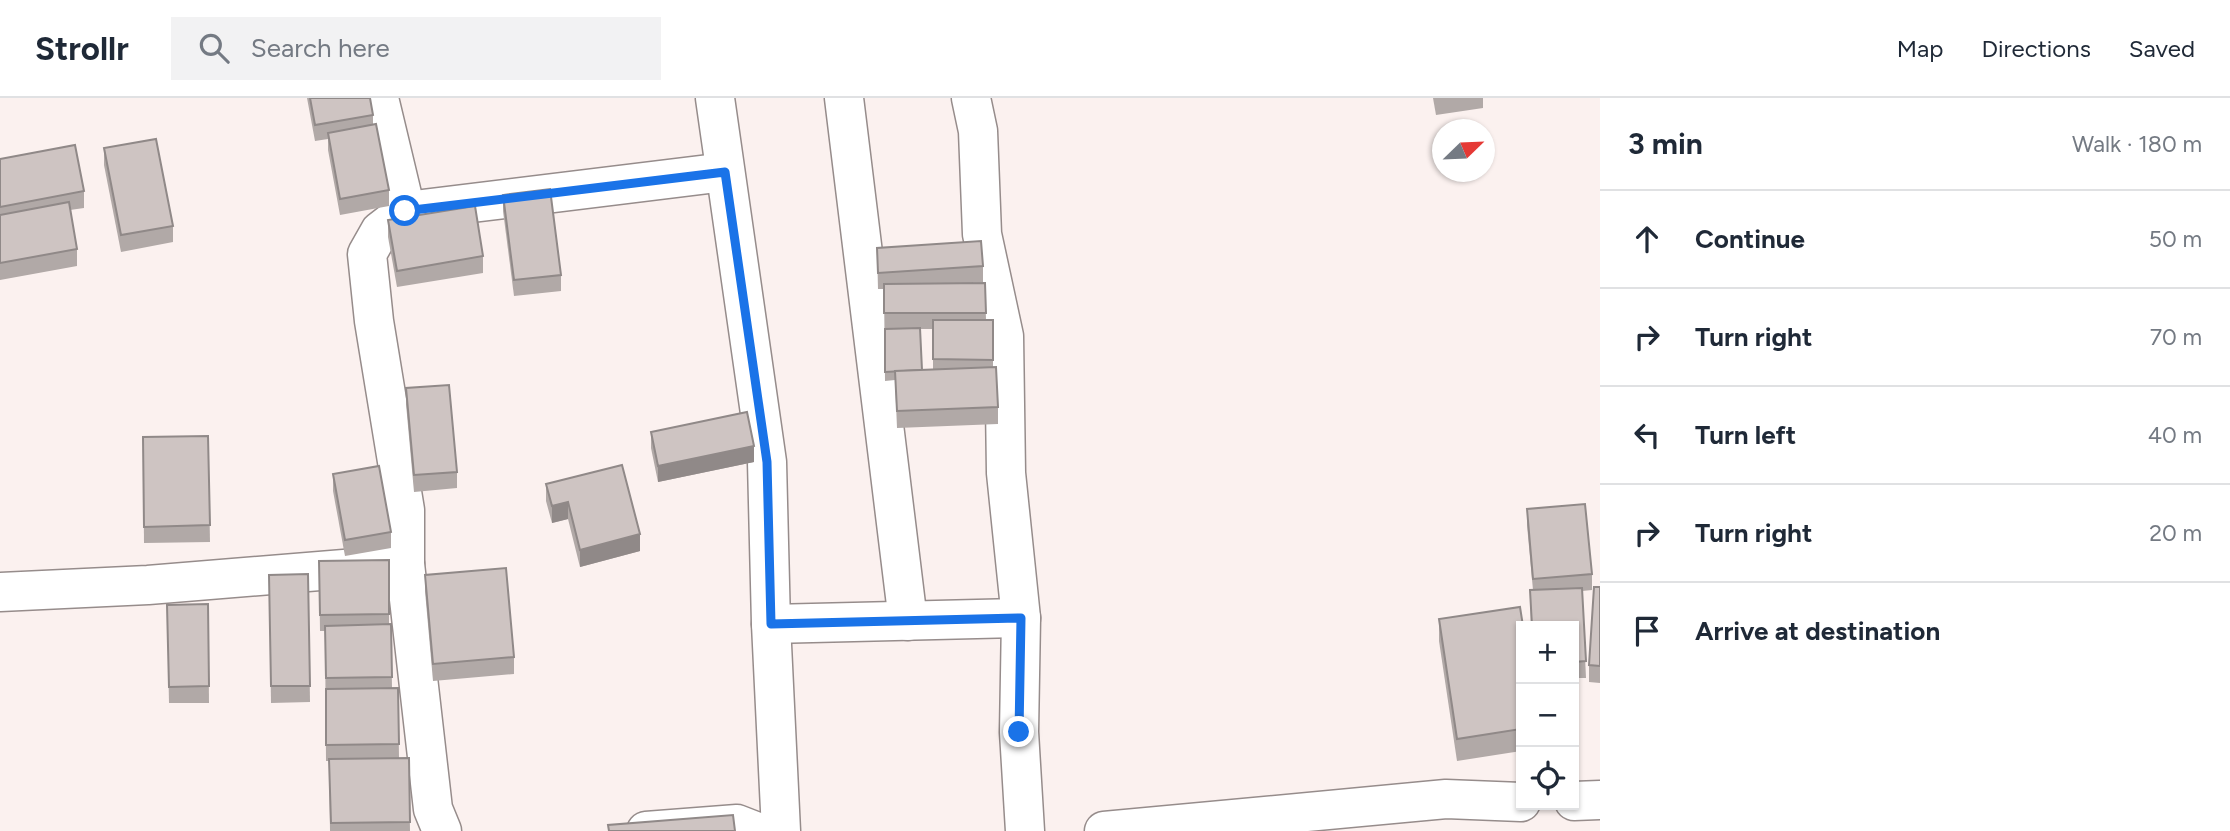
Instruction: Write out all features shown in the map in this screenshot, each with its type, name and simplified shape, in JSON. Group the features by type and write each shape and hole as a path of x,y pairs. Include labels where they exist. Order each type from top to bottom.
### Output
{"street":[{"path":"379,98 405,211"},
{"path":"715,98 767,462 771,624 781,831"},
{"path":"844,98 908,621"},
{"path":"971,98 978,131 982,234 1004,336 1006,473 1021,618 1019,732 1025,831"},
{"path":"442,831 433,809 405,564 405,509 374,321 367,254 380,231 405,211 725,172"},
{"path":"0,592 148,585 405,564"},
{"path":"771,624 1021,618"},
{"path":"1104,831 1446,799 1516,802"},
{"path":"1579,801 1600,800"},
{"path":"646,831 737,824 755,831"}],"building":[{"path":"310,98 370,98 373,115 315,125"},
{"path":"376,124 389,190 340,199 328,133"},
{"path":"156,139 173,226 121,235 104,148"},
{"path":"75,145 84,191 0,207 0,159"},
{"path":"550,189 561,275 514,280 503,195"},
{"path":"69,202 77,249 0,263 0,215"},
{"path":"475,206 483,256 397,271 388,220"},
{"path":"981,241 983,266 878,273 877,248"},
{"path":"985,283 986,313 884,313 884,284"},
{"path":"933,320 993,320 993,360 933,359"},
{"path":"920,328 922,370 885,372 885,329"},
{"path":"996,367 998,407 897,411 895,371"},
{"path":"449,385 457,472 414,475 406,388"},
{"path":"747,412 754,446 658,466 651,432"},
{"path":"208,436 210,525 144,527 143,437"},
{"path":"622,465 640,534 580,550 568,502 552,506 546,484"},
{"path":"379,466 391,532 345,540 333,474"},
{"path":"1585,504 1592,574 1533,579 1527,509"},
{"path":"389,560 389,614 320,615 319,561"},
{"path":"506,568 514,657 433,664 425,575"},
{"path":"308,574 310,686 271,686 269,575"},
{"path":"1594,587 1600,587 1600,666 1589,665"},
{"path":"1582,588 1586,661 1579,662 1579,621 1532,621 1530,590"},
{"path":"208,604 209,686 169,687 167,605"},
{"path":"1520,607 1522,621 1516,621 1516,730 1457,739 1439,619"},
{"path":"391,624 392,677 326,678 325,626"},
{"path":"398,688 399,744 326,745 326,689"},
{"path":"409,758 410,822 331,823 329,759"},
{"path":"733,815 735,831 609,831 608,825"}],"route":[{"path":"405,211 725,172 767,462 771,624 1021,618 1019,732"}]}
